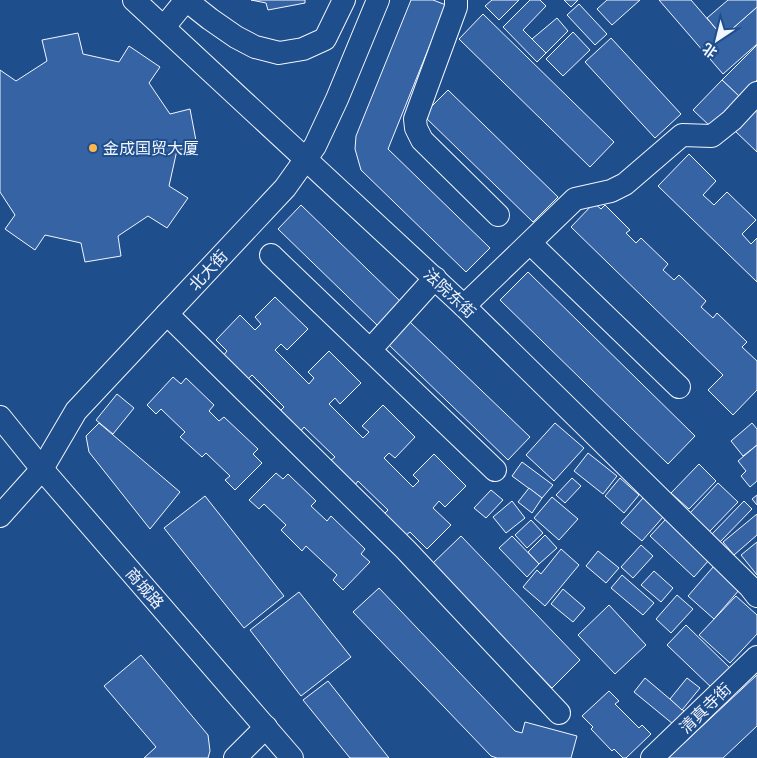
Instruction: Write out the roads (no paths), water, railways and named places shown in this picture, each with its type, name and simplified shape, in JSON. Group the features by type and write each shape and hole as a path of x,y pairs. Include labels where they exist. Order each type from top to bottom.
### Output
{"street":[{"name":"法院东街","path":"134,0 435,278 750,586 757,596"},
{"path":"164,27 186,0 236,37 255,47 280,54 304,49 325,39 344,0"},
{"name":"北大街","path":"0,516 42,469 76,411 285,188 315,146 337,99 378,0"},
{"path":"456,0 456,7 415,119 416,128 422,140 498,215"},
{"path":"464,306 575,199 611,191 625,184 682,135 712,136 732,120 757,93"},
{"path":"530,243 679,387"},
{"path":"271,254 495,470"},
{"path":"370,350 435,278"},
{"path":"167,314 406,550 559,713"},
{"name":"商城路","path":"0,417 42,469 292,758"},
{"name":"清真寺街","path":"652,758 757,657"},
{"path":"235,758 266,728"}],"place":[{"name":"金成国贸大厦","path":"93,148"}]}
